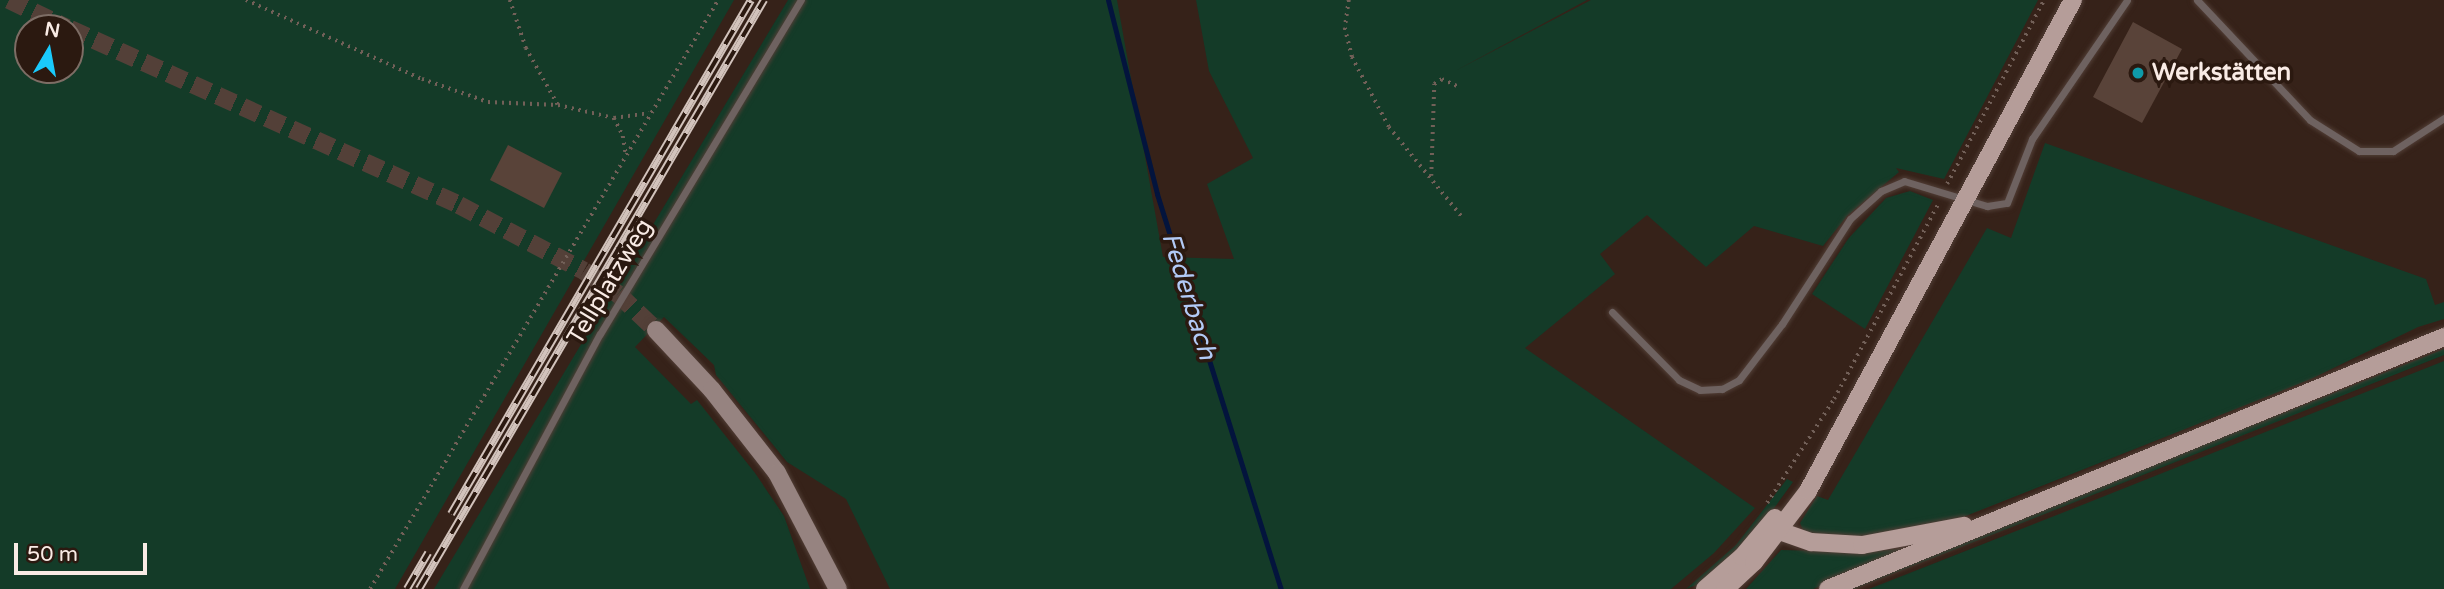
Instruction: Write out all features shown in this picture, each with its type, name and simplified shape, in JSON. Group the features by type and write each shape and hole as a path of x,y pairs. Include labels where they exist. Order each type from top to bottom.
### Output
{"main road":[{"path":"1725,589 1808,491 1830,446 1866,390 2073,0"},
{"path":"656,330 712,390 769,462 804,519 838,589"},
{"path":"1828,589 1985,522 2444,337"},
{"path":"1773,530 1811,542 1862,545 1985,522"},
{"path":"1705,589 1773,530"}],"lane":[{"name":"Tellplatzweg","path":"463,589 600,334 801,0"},
{"path":"1612,312 1679,380 1700,390 1723,389 1739,380 1782,324 1850,219 1881,191 1904,181 1944,190 1987,206 2007,203 2032,139 2127,0"},
{"path":"2197,0 2310,120 2359,151 2392,151 2444,118"}],"path":[{"path":"246,0 488,102 558,105 614,118 649,113"},
{"path":"510,0 526,48 558,105"},
{"path":"370,589 718,0"},
{"path":"1349,0 1345,27 1352,57 1389,127 1463,218"},
{"path":"1801,455 1915,252 1944,190 2044,0"},
{"path":"1432,180 1428,165 1434,84 1442,79 1459,88"},
{"path":"614,118 623,136 626,157"}],"green space":[{"path":"0,0 734,0 395,589 0,589"},
{"path":"788,0 1117,0 1163,257 1234,259 1207,184 1253,158 1209,71 1196,0 1587,0 1455,71 1591,0 2038,0 1944,179 1896,168 1899,172 1847,216 1823,246 1754,226 1706,267 1647,215 1600,254 1615,274 1525,348 1755,508 1714,553 1671,589 890,589 846,499 787,462 716,375 714,365 664,317 635,347 691,404 697,400 755,473 784,516 810,589 434,589"},
{"path":"2045,143 2426,279 2435,305 2444,302 2444,319 2418,327 2311,379 1943,525 1881,538 1812,535 1803,530 1800,523 1817,496 1828,500 1987,228 2011,238"},
{"path":"1910,191 1933,200 1865,329 1812,294 1848,239 1886,198"},
{"path":"2444,349 2444,355 2065,506 1854,589 1841,589"},
{"path":"2444,361 2444,589 1869,589 2067,511"},
{"path":"1787,479 1793,482 1762,525 1707,581 1686,589 1736,545"},
{"path":"1923,546 1813,589 1746,589 1781,550 1869,552"}],"building":[{"name":"Werkstätten","path":"2133,22 2182,49 2142,123 2093,97"},
{"path":"508,145 562,173 544,208 490,180"}],"waterway":[{"name":"Federbach","path":"1108,0 1157,194 1281,589"}],"tunnel":[{"path":"9,0 38,14"},
{"path":"84,35 459,205 584,271 618,294 656,330"}],"railway":[{"path":"451,514 751,0"},
{"path":"419,589 764,0"},
{"path":"407,589 428,553"}],"place":[{"name":"Werkstätten","path":"2138,73"}]}
